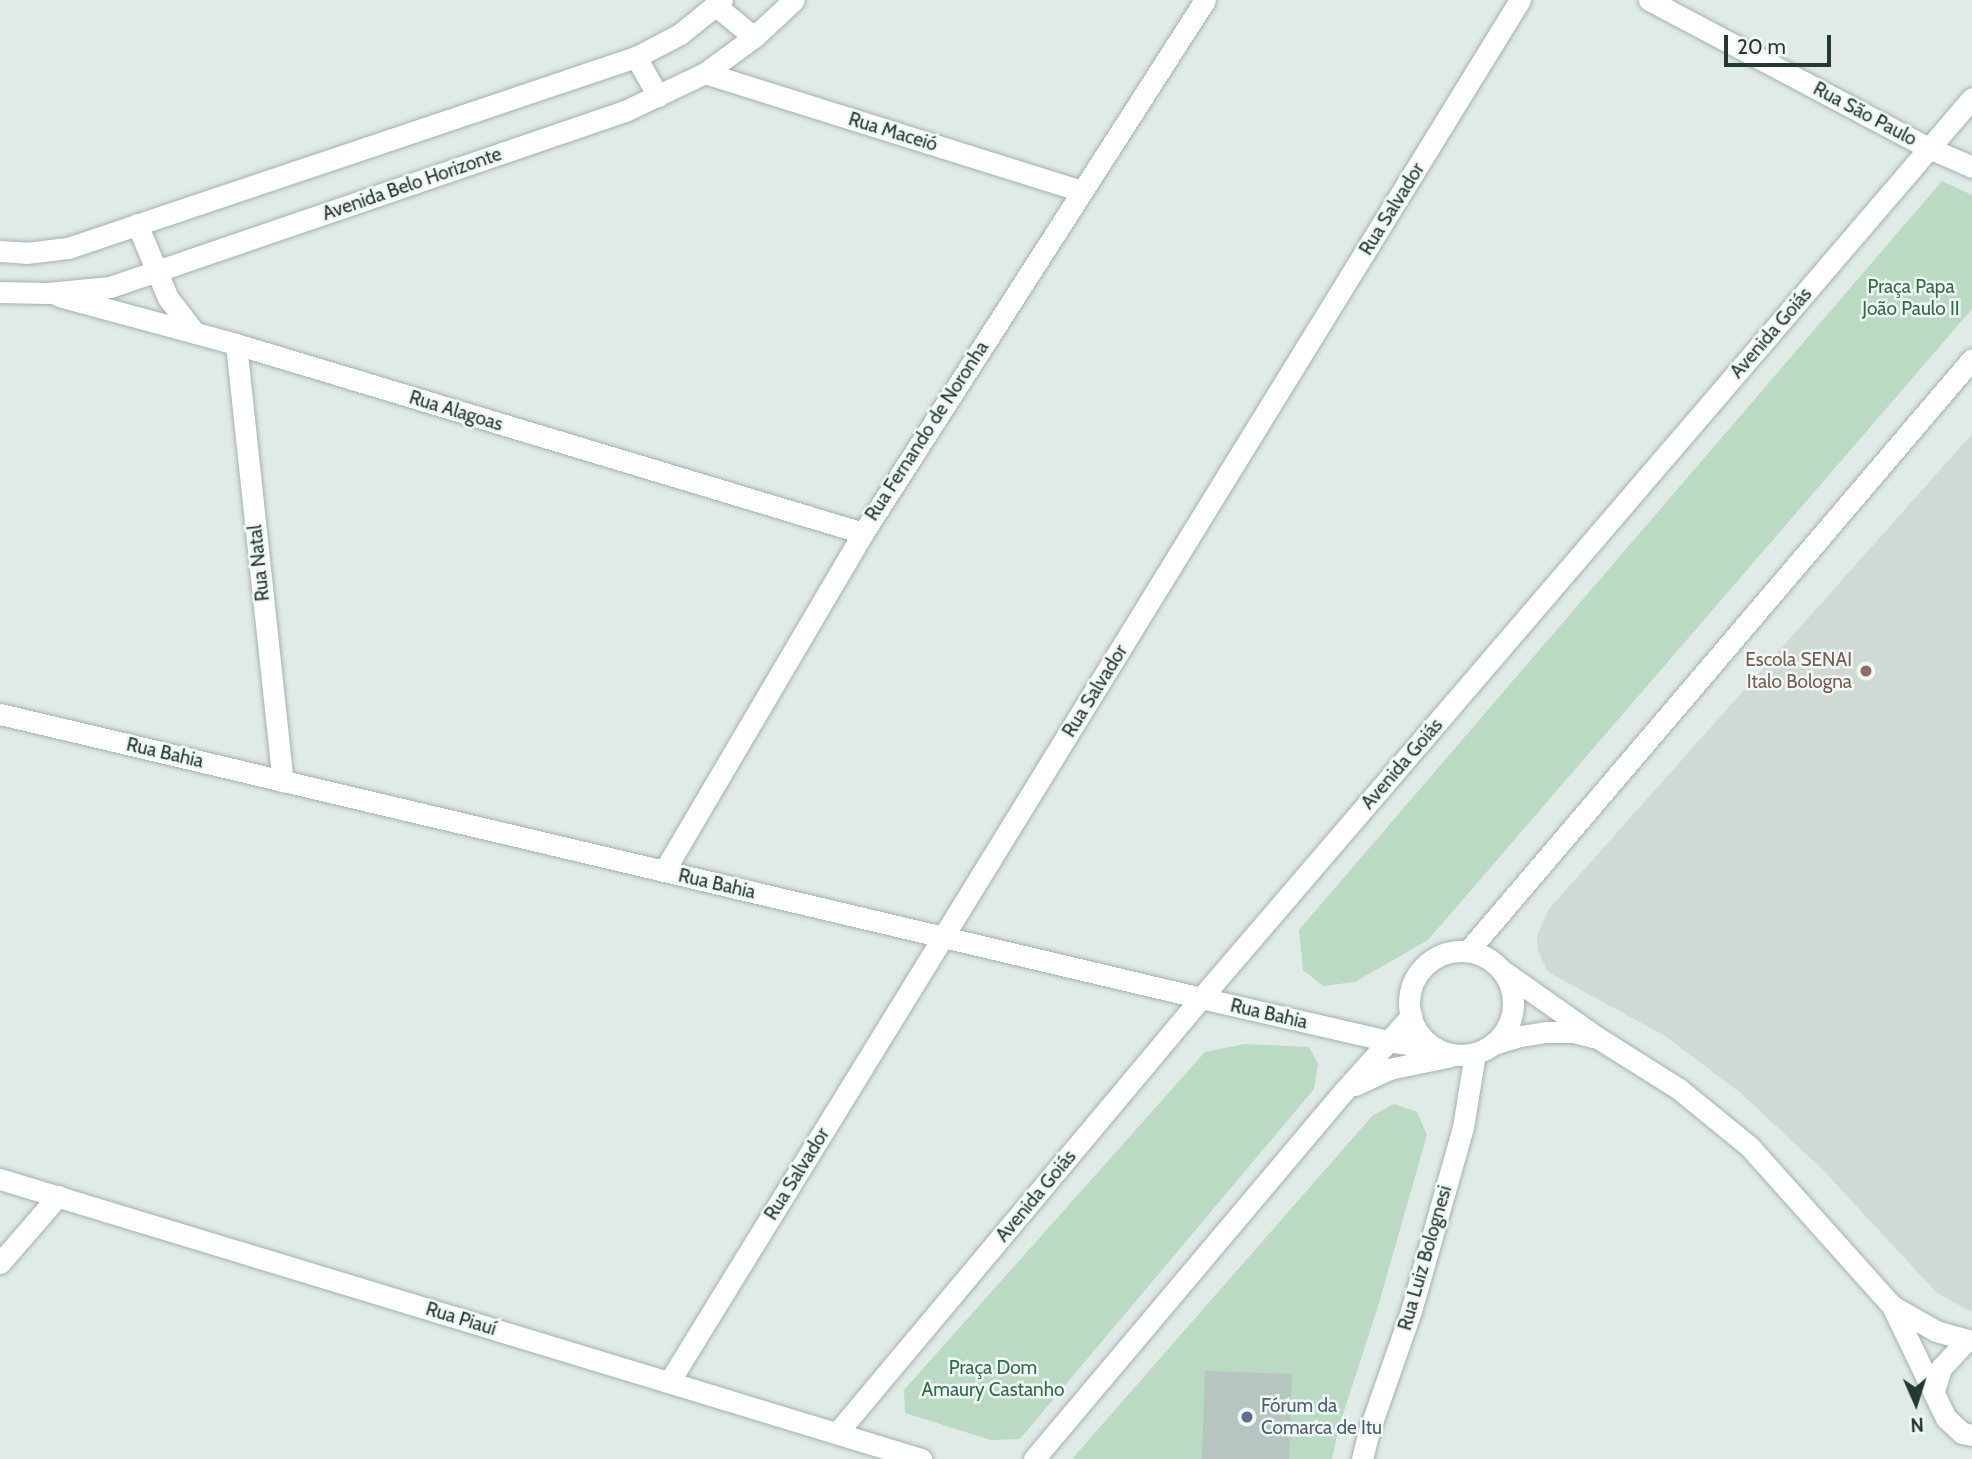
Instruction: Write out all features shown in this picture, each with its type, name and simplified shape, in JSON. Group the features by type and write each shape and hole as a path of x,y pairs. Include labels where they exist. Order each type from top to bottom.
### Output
{"street":[{"name":"Avenida Belo Horizonte","path":"0,292 48,293 110,286 155,274 625,111 705,73 754,37 794,0"},
{"name":"Rua Fernando de Noronha","path":"664,871 863,533 1205,0"},
{"name":"Rua Salvador","path":"669,1382 1520,0"},
{"name":"Rua São Paulo","path":"1649,0 1930,148 1972,167"},
{"path":"0,251 26,253 68,248 636,57 680,34 719,3 754,37"},
{"path":"636,57 657,96"},
{"name":"Rua Maceió","path":"705,73 1082,191"},
{"name":"Avenida Goiás","path":"837,1433 1202,998 1972,97"},
{"path":"137,224 155,274 168,298 195,333"},
{"name":"Rua Alagoas","path":"48,293 236,344 863,533"},
{"name":"Rua Natal","path":"236,344 283,781"},
{"path":"1468,951 1972,359"},
{"name":"Rua Bahia","path":"0,714 1388,1041 1464,1050"},
{"path":"1503,971 1513,989 1514,1010 1507,1029 1464,1050 1419,1035 1410,1016 1409,996 1416,977 1429,961 1447,952 1468,951 1488,957 1503,971 1598,1038 1679,1089 1749,1146 1892,1306 1913,1354 1947,1418 1962,1433 1972,1435"},
{"path":"1034,1459 1410,1016"},
{"path":"1344,1091 1389,1069 1521,1036 1574,1032 1598,1038"},
{"name":"Rua Luiz Bolognesi","path":"1362,1459 1411,1311 1463,1127 1464,1050"},
{"name":"Rua Piauí","path":"0,1179 921,1459"},
{"path":"0,1263 58,1196"},
{"path":"1892,1306 1936,1331 1969,1341"},
{"path":"1934,1391 1941,1368 1952,1352 1969,1341"}],"shaded area":[{"name":"Escola SENAI Italo Bologna","path":"1972,434 1972,1312 1937,1293 1823,1170 1742,1094 1665,1036 1548,972 1538,951 1537,936 1549,909"}],"green space":[{"name":"Praça Papa João Paulo II","path":"1942,181 1972,195 1972,309 1428,940 1355,982 1323,986 1303,970 1299,930"},
{"name":"Praça Dom Amaury Castanho","path":"1244,1044 1309,1047 1318,1064 1314,1089 1020,1439 991,1440 905,1413 904,1390 1205,1052"},
{"path":"1394,1104 1417,1112 1427,1135 1379,1303 1338,1430 1332,1459 1072,1459 1373,1115"}],"building":[{"name":"Fórum da Comarca de Itu","path":"1205,1371 1292,1374 1289,1459 1202,1459"}],"place":[{"name":"Escola SENAI Italo Bologna","path":"1866,671"},
{"name":"Fórum da Comarca de Itu","path":"1247,1417"}]}
